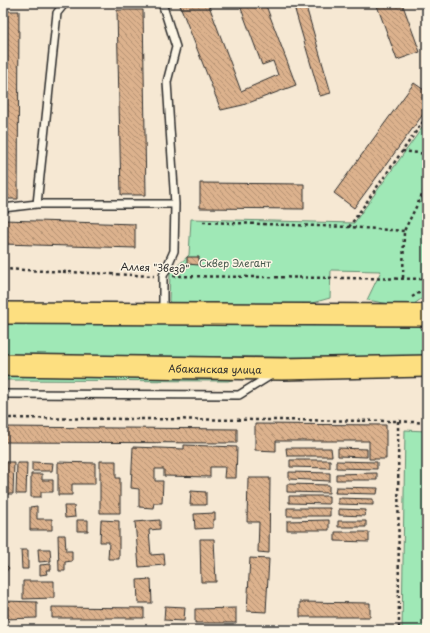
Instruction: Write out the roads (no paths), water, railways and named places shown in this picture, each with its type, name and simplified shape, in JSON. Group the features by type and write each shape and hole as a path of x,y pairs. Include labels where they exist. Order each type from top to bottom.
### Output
{"main road":[{"path":"3,313 427,315"},
{"name":"Абаканская улица","path":"3,365 282,368 427,366"}],"lane":[{"path":"37,204 57,13 65,3"},
{"path":"162,3 176,47 167,82 175,204 174,251 162,276 163,313"},
{"path":"3,208 37,204 175,204"},
{"path":"3,394 239,395 282,368"}],"park label":[{"name":"Сквер Элегант","path":"235,262"}]}
